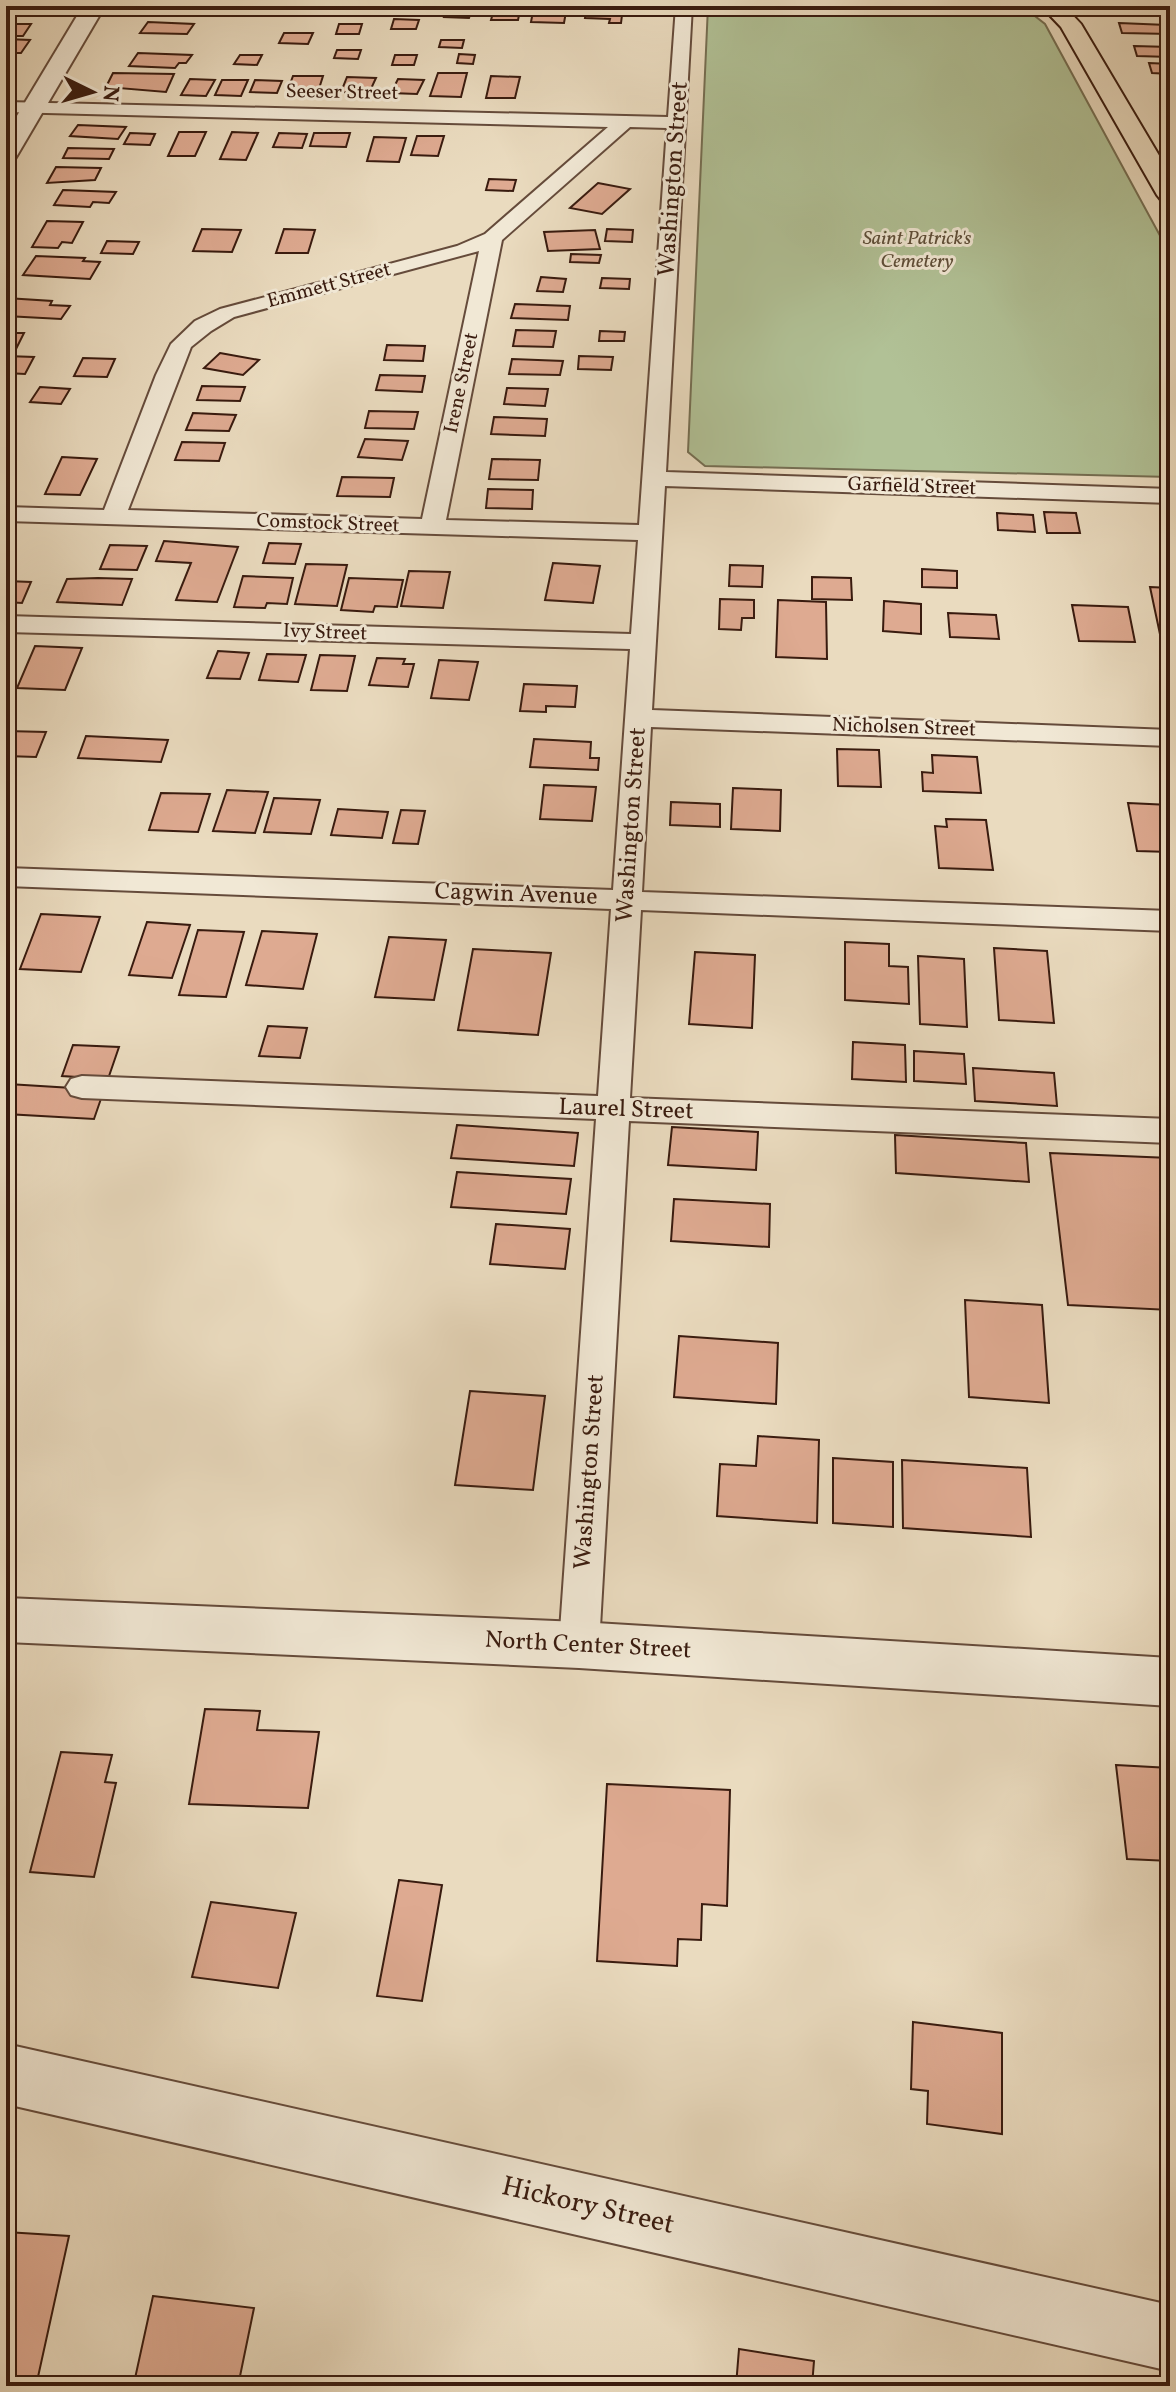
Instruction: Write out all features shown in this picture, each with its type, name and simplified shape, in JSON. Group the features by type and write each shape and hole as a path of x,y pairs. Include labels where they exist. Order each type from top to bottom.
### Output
{"main road":[{"path":"1052,6 1070,24 1170,195"}],"street":[{"path":"6,154 94,6"},
{"name":"Washington Street","path":"579,1645 684,6"},
{"name":"Seeser Street","path":"6,107 677,123"},
{"name":"Emmett Street","path":"113,518 167,375 182,344 203,326 227,313 464,250 492,238 626,121"},
{"name":"Irene Street","path":"432,527 492,238"},
{"name":"Garfield Street","path":"654,479 1170,496"},
{"name":"Comstock Street","path":"6,514 651,533"},
{"name":"Ivy Street","path":"6,624 643,642"},
{"name":"Nicholsen Street","path":"639,718 1170,738"},
{"name":"Cagwin Avenue","path":"6,877 1170,921"},
{"name":"Laurel Street","path":"82,1087 1170,1131"},
{"name":"North Center Street","path":"6,1620 579,1645 1170,1682"},
{"name":"Hickory Street","path":"6,2074 1170,2338"}],"green space":[{"name":"Saint Patrick's Cemetery","path":"708,6 1022,6 1045,24 1170,254 1170,477 705,466 688,452"}],"building":[{"path":"166,6 206,6 199,16 160,15"},
{"path":"423,6 419,16 395,15 397,7 380,7"},
{"path":"448,6 473,6 469,18 444,17"},
{"path":"495,6 521,6 518,20 491,20"},
{"path":"534,6 567,6 564,23 531,22"},
{"path":"587,6 616,6 614,15 622,15 621,23 609,23 610,19 585,18"},
{"path":"394,19 419,20 416,29 391,29"},
{"path":"148,22 194,24 187,34 140,33"},
{"path":"1119,23 1167,25 1170,34 1122,33"},
{"path":"6,24 31,24 23,36 6,36"},
{"path":"339,24 362,24 359,34 336,34"},
{"path":"284,33 313,33 308,44 279,43"},
{"path":"6,39 30,40 21,53 6,53"},
{"path":"441,40 464,40 462,48 439,47"},
{"path":"1134,46 1170,47 1170,57 1137,56"},
{"path":"337,50 361,50 358,59 334,58"},
{"path":"138,53 192,55 186,63 179,63 175,68 129,66"},
{"path":"459,54 475,55 473,64 457,63"},
{"path":"240,55 262,55 257,65 234,64"},
{"path":"395,55 417,55 414,65 392,65"},
{"path":"1149,63 1170,64 1170,74 1152,73"},
{"path":"113,73 174,74 166,92 106,87"},
{"path":"438,73 467,73 461,97 430,96"},
{"path":"293,76 323,76 317,95 286,95"},
{"path":"491,76 520,77 515,98 486,98"},
{"path":"347,77 376,78 369,93 341,92"},
{"path":"190,79 215,80 206,96 181,95"},
{"path":"398,79 424,80 417,94 391,93"},
{"path":"222,80 248,80 241,96 215,95"},
{"path":"255,80 282,81 277,93 250,92"},
{"path":"78,125 126,127 118,139 70,136"},
{"path":"179,132 206,132 195,156 168,156"},
{"path":"232,132 258,133 246,160 220,159"},
{"path":"130,133 155,134 150,145 124,144"},
{"path":"279,133 307,134 302,148 273,147"},
{"path":"314,133 350,133 346,147 310,146"},
{"path":"417,136 444,136 438,156 411,155"},
{"path":"374,137 406,138 399,162 367,161"},
{"path":"68,148 114,149 109,159 63,158"},
{"path":"56,167 101,168 95,180 47,183"},
{"path":"489,179 516,180 513,191 486,190"},
{"path":"598,183 630,189 602,214 570,208"},
{"path":"63,190 116,192 109,203 93,202 90,207 54,205"},
{"path":"47,221 83,222 72,243 62,242 58,248 32,247"},
{"path":"202,229 241,230 232,252 193,251"},
{"path":"284,229 315,230 308,253 276,253"},
{"path":"607,229 633,230 632,242 605,241"},
{"path":"595,230 600,249 548,251 544,232"},
{"path":"107,241 139,242 133,254 101,253"},
{"path":"571,254 601,255 599,263 570,262"},
{"path":"36,256 85,258 83,261 100,262 90,279 23,275"},
{"path":"541,277 566,279 563,292 537,291"},
{"path":"602,278 630,279 629,289 600,288"},
{"path":"6,298 52,301 50,305 70,306 61,319 6,316"},
{"path":"515,304 570,306 568,320 511,318"},
{"path":"516,330 556,331 553,347 513,346"},
{"path":"600,331 625,332 624,341 599,341"},
{"path":"6,333 24,333 15,351 6,351"},
{"path":"387,345 425,346 423,361 384,360"},
{"path":"220,353 259,360 243,375 204,368"},
{"path":"6,356 34,357 25,374 6,373"},
{"path":"579,356 613,357 611,370 578,369"},
{"path":"83,358 115,359 107,377 74,376"},
{"path":"512,359 563,361 560,375 509,374"},
{"path":"380,375 425,376 422,392 376,390"},
{"path":"202,386 245,387 240,401 197,400"},
{"path":"40,387 70,389 61,404 30,402"},
{"path":"507,388 548,389 545,406 504,404"},
{"path":"369,411 418,412 414,429 365,428"},
{"path":"193,413 236,415 229,431 186,430"},
{"path":"494,417 547,419 545,436 491,434"},
{"path":"365,439 408,441 402,460 358,457"},
{"path":"182,442 225,443 219,461 175,460"},
{"path":"62,457 97,459 80,495 45,494"},
{"path":"492,459 540,460 538,480 489,479"},
{"path":"342,477 394,478 390,497 337,496"},
{"path":"488,489 533,490 532,509 486,508"},
{"path":"1044,512 1076,513 1080,533 1047,533"},
{"path":"997,513 1033,515 1035,532 998,530"},
{"path":"164,541 238,547 217,602 176,600 191,563 156,561"},
{"path":"269,543 301,544 295,564 263,563"},
{"path":"110,545 147,546 137,570 100,569"},
{"path":"553,563 600,566 593,603 545,600"},
{"path":"306,564 347,565 337,606 295,604"},
{"path":"730,565 763,566 762,587 729,586"},
{"path":"922,569 957,571 957,588 922,587"},
{"path":"409,571 450,572 443,608 401,606"},
{"path":"243,576 293,578 287,604 267,603 265,608 234,607"},
{"path":"812,577 851,578 852,600 812,599"},
{"path":"349,578 403,580 397,607 375,606 373,612 341,610"},
{"path":"67,579 132,579 122,605 57,602"},
{"path":"6,581 31,582 22,603 6,602"},
{"path":"1150,587 1170,588 1170,639 1161,639"},
{"path":"720,599 754,600 754,618 742,618 741,630 719,629"},
{"path":"778,600 826,602 827,659 776,657"},
{"path":"884,601 921,604 921,634 883,631"},
{"path":"1072,605 1128,607 1135,642 1079,641"},
{"path":"948,613 996,615 999,639 950,637"},
{"path":"35,646 82,648 65,690 17,688"},
{"path":"218,651 249,653 240,679 207,678"},
{"path":"267,654 306,655 298,682 259,680"},
{"path":"320,655 355,656 347,691 311,690"},
{"path":"377,658 405,659 403,664 414,664 408,687 369,685"},
{"path":"439,660 478,662 469,700 431,698"},
{"path":"524,684 577,686 575,707 546,706 546,712 520,711"},
{"path":"6,731 46,732 36,757 6,756"},
{"path":"86,736 168,740 161,762 78,758"},
{"path":"534,739 591,742 590,758 599,758 598,770 530,767"},
{"path":"837,749 879,750 881,787 838,786"},
{"path":"932,755 977,757 981,793 923,791 922,772 933,773"},
{"path":"544,785 596,787 592,821 540,819"},
{"path":"733,788 781,790 780,831 731,829"},
{"path":"227,790 268,792 255,833 213,831"},
{"path":"161,793 210,794 198,832 149,830"},
{"path":"274,798 320,800 311,834 264,832"},
{"path":"671,802 720,804 720,827 670,825"},
{"path":"1128,803 1170,805 1170,852 1137,851"},
{"path":"338,809 388,812 382,838 331,835"},
{"path":"401,810 425,811 418,844 393,843"},
{"path":"946,819 986,820 993,870 939,868 935,826 947,827"},
{"path":"41,914 100,917 81,972 20,969"},
{"path":"147,922 190,925 172,978 129,975"},
{"path":"198,930 244,932 226,997 179,995"},
{"path":"262,931 317,934 303,989 246,985"},
{"path":"389,937 446,940 434,1000 375,997"},
{"path":"845,942 889,944 889,966 908,967 909,1004 845,1000"},
{"path":"994,948 1047,951 1054,1023 999,1020"},
{"path":"473,949 551,953 538,1035 458,1030"},
{"path":"695,952 755,955 752,1028 689,1024"},
{"path":"918,956 964,959 967,1027 920,1024"},
{"path":"268,1026 307,1028 300,1058 259,1056"},
{"path":"853,1042 905,1045 906,1082 852,1079"},
{"path":"73,1045 119,1047 108,1079 62,1076"},
{"path":"914,1051 964,1054 966,1084 914,1081"},
{"path":"973,1068 1054,1073 1057,1106 975,1101"},
{"path":"8,1084 104,1090 94,1119 6,1114"},
{"path":"457,1125 578,1133 574,1166 451,1158"},
{"path":"672,1127 758,1132 756,1170 668,1165"},
{"path":"895,1135 1026,1143 1029,1182 896,1173"},
{"path":"1050,1153 1170,1158 1170,1310 1068,1305"},
{"path":"457,1172 571,1179 566,1214 451,1207"},
{"path":"674,1199 770,1204 769,1247 671,1241"},
{"path":"496,1224 570,1229 565,1269 490,1264"},
{"path":"965,1300 1042,1305 1049,1403 969,1397"},
{"path":"679,1336 778,1343 776,1404 674,1397"},
{"path":"470,1391 545,1396 533,1490 455,1485"},
{"path":"758,1436 819,1440 817,1523 717,1516 720,1464 756,1466"},
{"path":"833,1458 893,1462 893,1527 833,1523"},
{"path":"902,1460 1027,1468 1031,1537 903,1528"},
{"path":"205,1709 260,1711 257,1730 319,1732 308,1808 189,1804"},
{"path":"61,1752 112,1755 105,1782 116,1783 94,1877 30,1872"},
{"path":"1116,1765 1170,1768 1170,1861 1127,1859"},
{"path":"607,1784 730,1790 727,1906 702,1904 701,1940 678,1939 677,1966 597,1961"},
{"path":"399,1880 442,1885 422,2001 377,1996"},
{"path":"211,1902 296,1913 278,1988 192,1977"},
{"path":"913,2022 1002,2033 1002,2134 927,2124 928,2091 911,2089"},
{"path":"6,2232 69,2236 36,2386 6,2386"},
{"path":"153,2296 254,2308 238,2386 134,2383"},
{"path":"739,2349 814,2361 812,2386 736,2386"}]}
